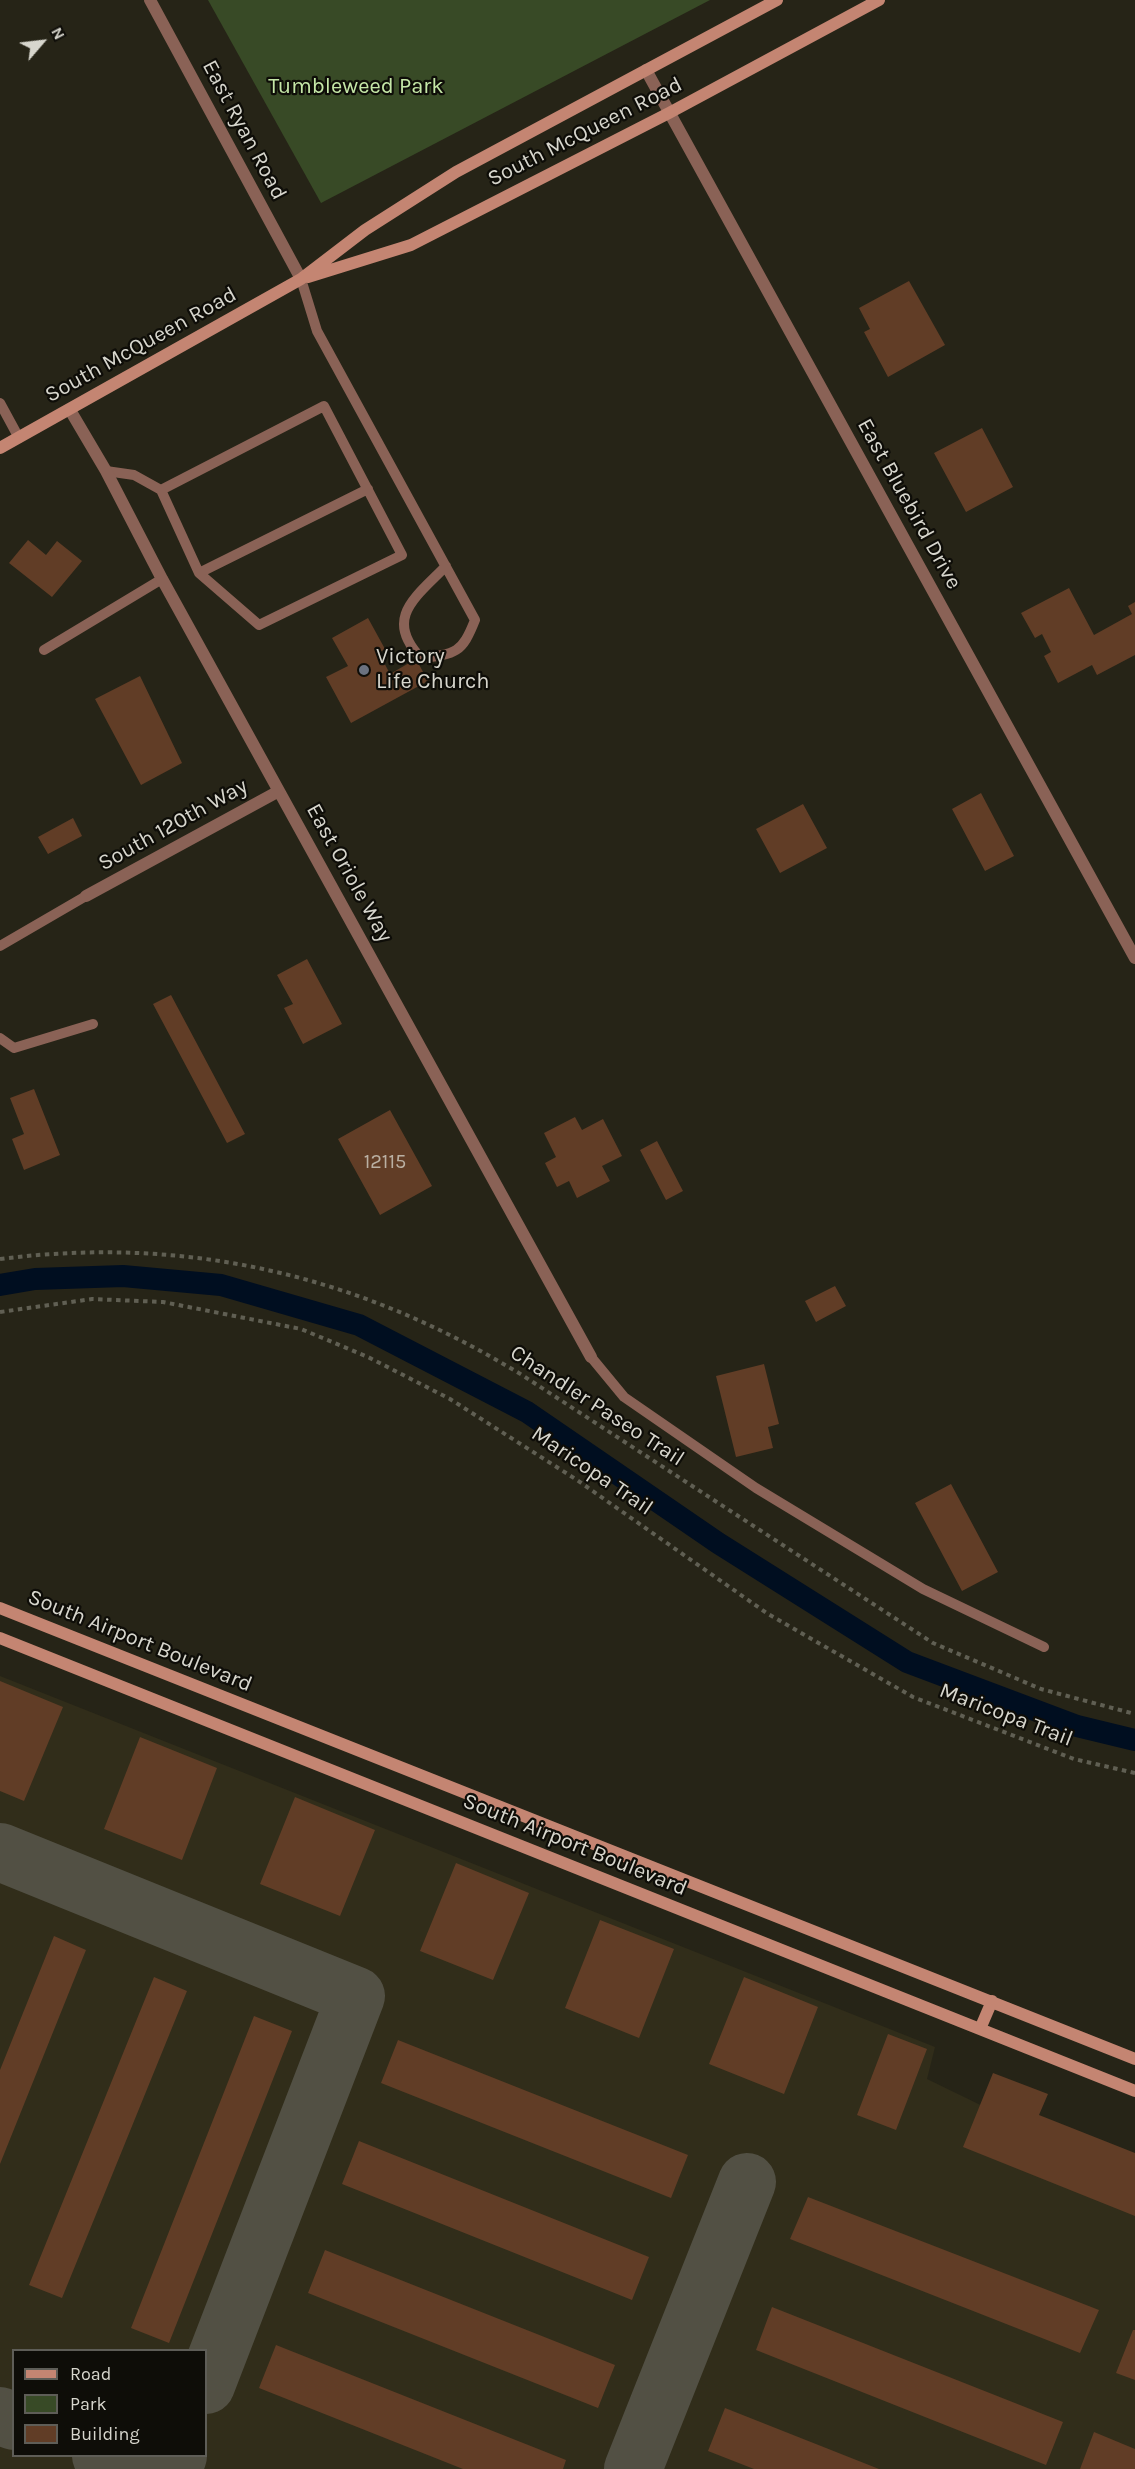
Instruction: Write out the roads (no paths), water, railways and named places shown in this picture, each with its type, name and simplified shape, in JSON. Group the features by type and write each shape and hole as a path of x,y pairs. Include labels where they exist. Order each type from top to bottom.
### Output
{"street":[{"name":"East Ryan Road","path":"150,0 301,279"},
{"name":"South McQueen Road","path":"0,448 301,279 365,230 456,172 777,0"},
{"name":"South McQueen Road","path":"301,279 411,245 669,113 879,0"},
{"name":"East Bluebird Drive","path":"646,70 1135,958"},
{"name":"East Oriole Way","path":"70,410 106,471 162,579 591,1357"},
{"name":"South 120th Way","path":"86,896 279,790"},
{"name":"South Airport Boulevard","path":"0,1608 1135,2059"},
{"name":"South Airport Boulevard","path":"0,1638 1135,2091"},
{"path":"980,2029 992,2001"}],"lane":[{"path":"301,279 317,331 476,620 465,645 451,655 422,658 408,644 402,621 408,606 446,566"},
{"path":"0,403 19,438"},
{"path":"106,471 134,475 161,490 199,573 260,625 402,555 324,406 161,490"},
{"path":"199,573 368,489"},
{"path":"44,650 162,579"},
{"path":"0,946 86,896"},
{"path":"0,1038 14,1048 93,1024"},
{"path":"591,1357 624,1397 756,1488 923,1589 1044,1647"}],"waterway":[{"path":"0,1285 35,1279 123,1276 221,1285 359,1325 527,1412 718,1543 907,1662 1077,1726 1135,1740"}],"place":[{"name":"Victory Life Church","path":"364,670"}],"park label":[{"name":"Tumbleweed Park","path":"356,87"}]}
